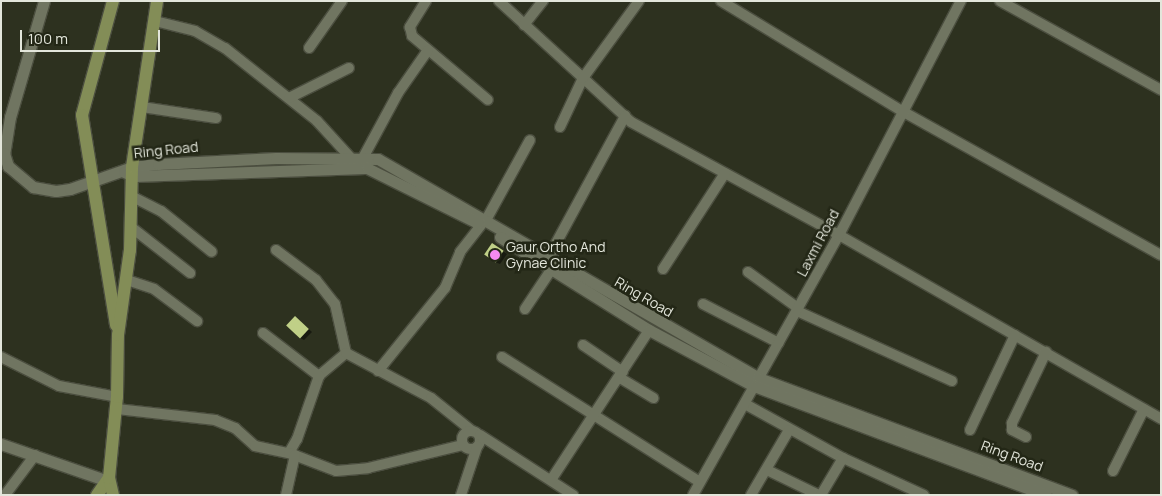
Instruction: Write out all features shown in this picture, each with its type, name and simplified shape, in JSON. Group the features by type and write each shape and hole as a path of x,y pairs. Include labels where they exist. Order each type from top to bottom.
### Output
{"main road":[{"path":"113,1 82,115 91,183 118,335"},
{"path":"97,495 107,479 117,403 118,335 127,280 133,197 130,171 142,107 157,1"},
{"path":"107,479 113,495"}],"street":[{"path":"44,1 10,116 4,153 8,166 33,186 56,191 130,171"},
{"path":"309,48 342,1"},
{"path":"426,1 410,27 410,32 428,50 488,100"},
{"path":"499,1 625,116 1046,352 1161,419"},
{"path":"524,25 543,1"},
{"path":"560,127 583,78 639,1"},
{"path":"721,1 902,111 1161,255"},
{"name":"Laxmi Road","path":"693,495 839,235 961,1"},
{"path":"1000,1 1161,90"},
{"path":"155,21 209,37 317,121 350,157"},
{"path":"364,156 398,93 428,50"},
{"path":"289,98 349,68"},
{"path":"142,107 216,118"},
{"path":"524,309 550,264 625,116"},
{"path":"378,371 445,288 460,252 484,222 530,140"},
{"name":"Ring Road","path":"130,171 221,160 364,156 394,166 550,264 649,330 756,382 1046,495"},
{"name":"Ring Road","path":"130,171 367,168 484,222"},
{"path":"663,269 725,173"},
{"path":"133,197 162,211 212,252"},
{"path":"131,227 190,273"},
{"path":"276,250 316,280 335,304 346,353 445,407 476,433 573,495"},
{"name":"Ring Road","path":"550,264 756,382 1072,495"},
{"path":"748,272 798,310 952,381"},
{"path":"127,280 154,289 197,321"},
{"path":"703,304 779,343"},
{"path":"551,480 595,417 649,330"},
{"path":"263,333 320,376"},
{"path":"970,430 1015,335"},
{"path":"583,344 653,398"},
{"path":"1026,437 1012,430 1012,423 1046,352"},
{"path":"286,495 292,454 320,376 346,353"},
{"path":"1,357 59,386 117,403 215,420 235,428 255,446 292,454 324,468 346,471 463,445 471,449 477,447"},
{"path":"502,357 700,482"},
{"path":"745,404 789,430 843,458 924,495"},
{"path":"1113,471 1144,409"},
{"path":"751,495 789,430"},
{"path":"463,445 463,436 476,433"},
{"path":"460,495 477,447 476,433"},
{"path":"1,444 107,479"},
{"path":"5,495 34,455"},
{"path":"767,470 820,495 843,458"}],"building":[{"path":"492,243 504,251 496,262 484,255"},
{"path":"295,316 309,329 300,338 286,326"}],"place":[{"name":"Gaur Ortho And Gynae Clinic","path":"495,255"}]}
